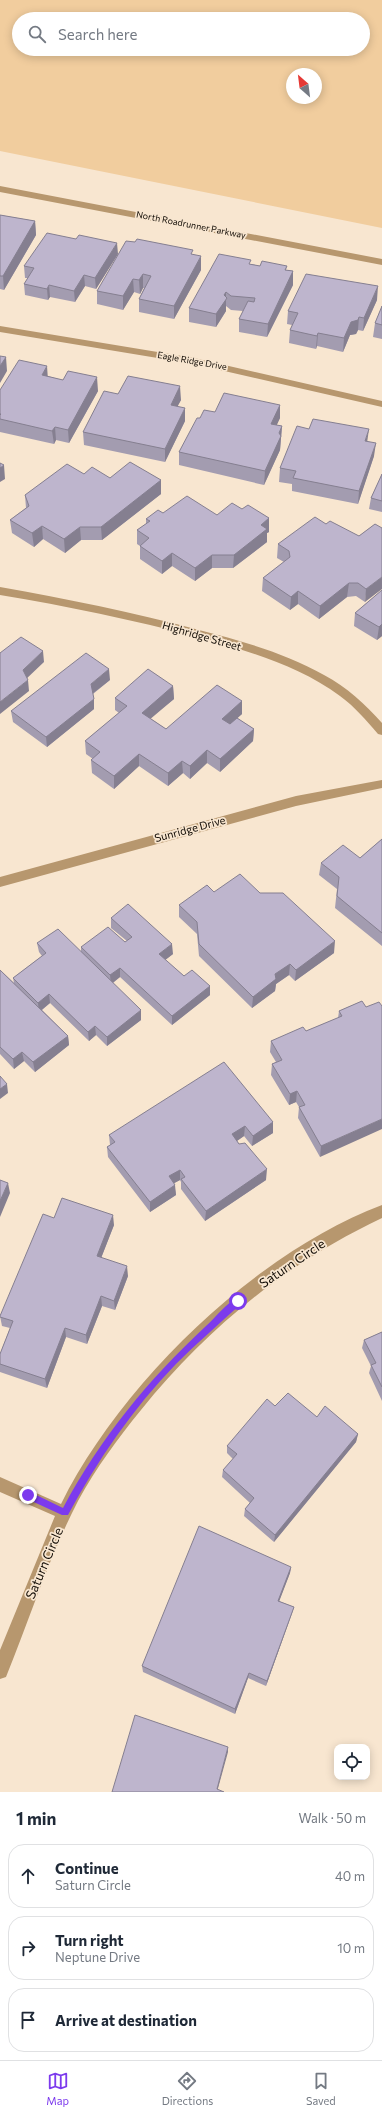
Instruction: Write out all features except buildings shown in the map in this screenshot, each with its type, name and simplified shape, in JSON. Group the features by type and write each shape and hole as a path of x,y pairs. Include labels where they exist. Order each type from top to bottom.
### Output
{"street":[{"name":"North Roadrunner Parkway","path":"0,189 382,262"},
{"name":"Eagle Ridge Drive","path":"0,329 194,361 382,404"},
{"name":"Highridge Street","path":"0,591 76,605 176,628 224,641 286,662 309,672 346,696 362,709 382,731"},
{"name":"Sunridge Drive","path":"0,882 296,801 382,784"},
{"name":"Saturn Circle","path":"0,1671 48,1550 87,1471 122,1423 168,1367 205,1330 271,1274 340,1232 382,1210"},
{"path":"0,1484 65,1513"}],"shaded area":[{"path":"0,0 382,0 382,228 0,151"}],"route":[{"path":"28,1495 65,1513 87,1471 143,1395 205,1330 238,1301"}]}
